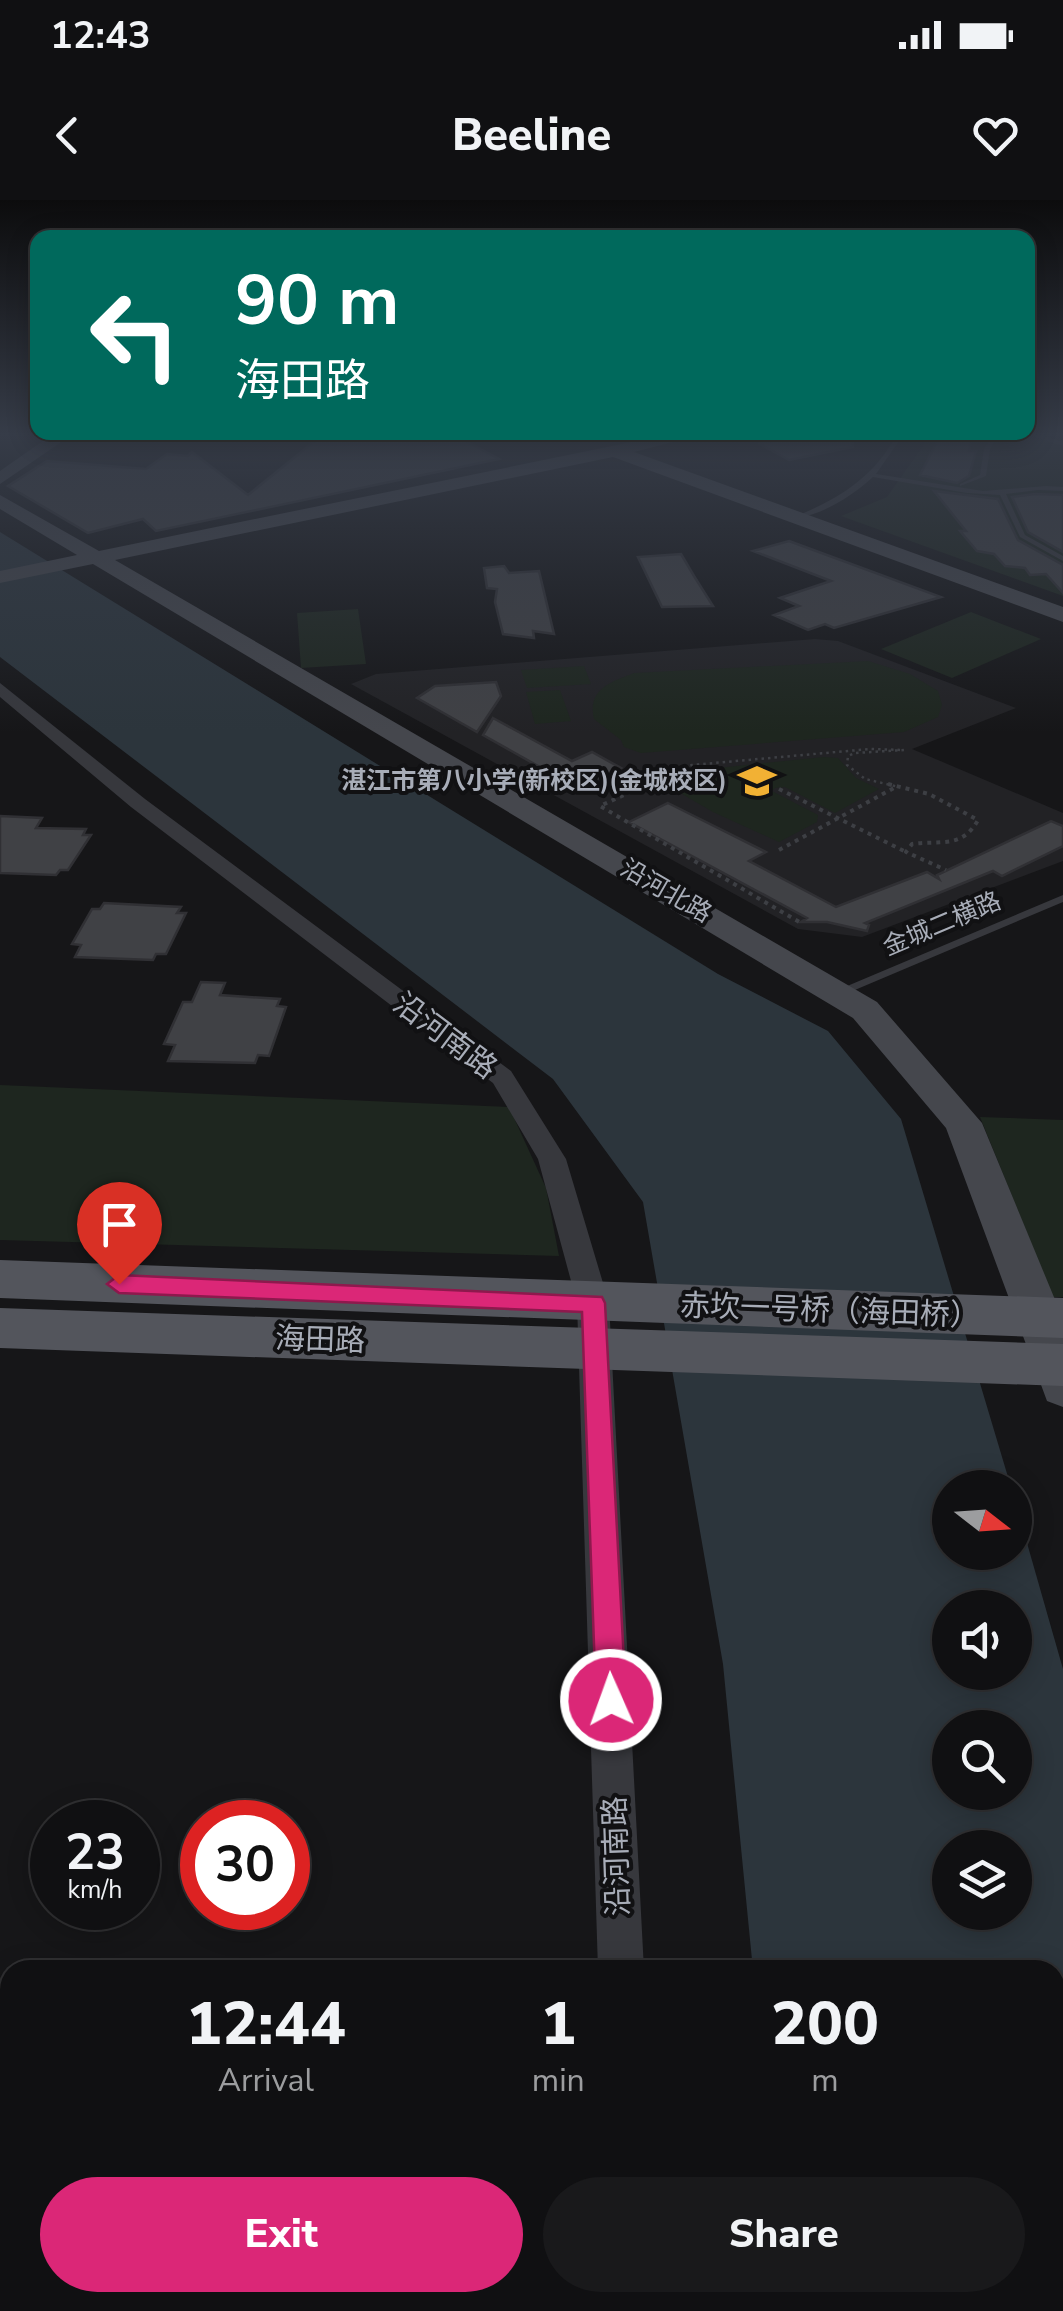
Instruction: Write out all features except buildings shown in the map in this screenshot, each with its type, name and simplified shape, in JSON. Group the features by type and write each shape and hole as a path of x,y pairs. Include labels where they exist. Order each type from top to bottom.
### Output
{"main road":[{"name":"海田路","path":"0,1279 613,1328"},
{"name":"海田路","path":"0,1328 613,1328"},
{"name":"赤坎一号桥（海田桥）","path":"613,1328 1057,1350"}],"street":[{"name":"沿河北路","path":"54,535 865,1010 963,1123 1057,1350"},
{"path":"0,577 209,535"},
{"path":"846,535 1063,615"},
{"name":"沿河南路","path":"0,688 138,803 502,1077 552,1159 613,1328 621,1960"}],"lane":[{"path":"1021,535 1063,559"},
{"name":"金城二横路","path":"839,992 1063,898"}],"path":[{"path":"801,923 600,806 692,765 870,749 904,750 848,756 847,764 865,779 929,794 978,820 972,834 957,842 920,842 912,844 906,852"},
{"path":"779,850 894,788"},
{"path":"779,789 946,870"}],"shaded area":[{"path":"0,535 718,974 828,1031 901,1119 1006,1470 932,1470 932,1570 1032,1570 1032,1560 1063,1669 1063,1960 752,1960 723,1664 643,1202 553,1079 0,657"},
{"path":"892,535 1063,535 1063,596"},
{"path":"358,609 366,664 301,668 297,613"},
{"path":"971,612 1041,639 952,678 881,649"},
{"name":"湛江市第八小学(新校区)(金城校区)","path":"815,639 838,641 1016,708 912,749 1063,813 1063,861 862,937 798,929 351,684 376,674"},
{"path":"868,661 910,674 938,691 942,705 938,717 904,732 641,753 624,747 621,740 594,719 594,700 603,688 634,673"},
{"path":"584,666 591,684 527,688 521,670"},
{"path":"560,690 571,721 535,724 526,692"},
{"path":"838,758 856,778 879,789 835,813 785,787 775,788 772,791 818,815 817,822 779,842 713,812 663,783 687,771"},
{"path":"0,1085 509,1107 546,1188 559,1256 0,1240"},
{"path":"980,1117 1063,1120 1063,1297 1053,1297"}],"place":[{"name":"湛江市第八小学(新校区)(金城校区)","path":"757,781"}],"route":[{"path":"119,1284 593,1303 611,1700"}]}
